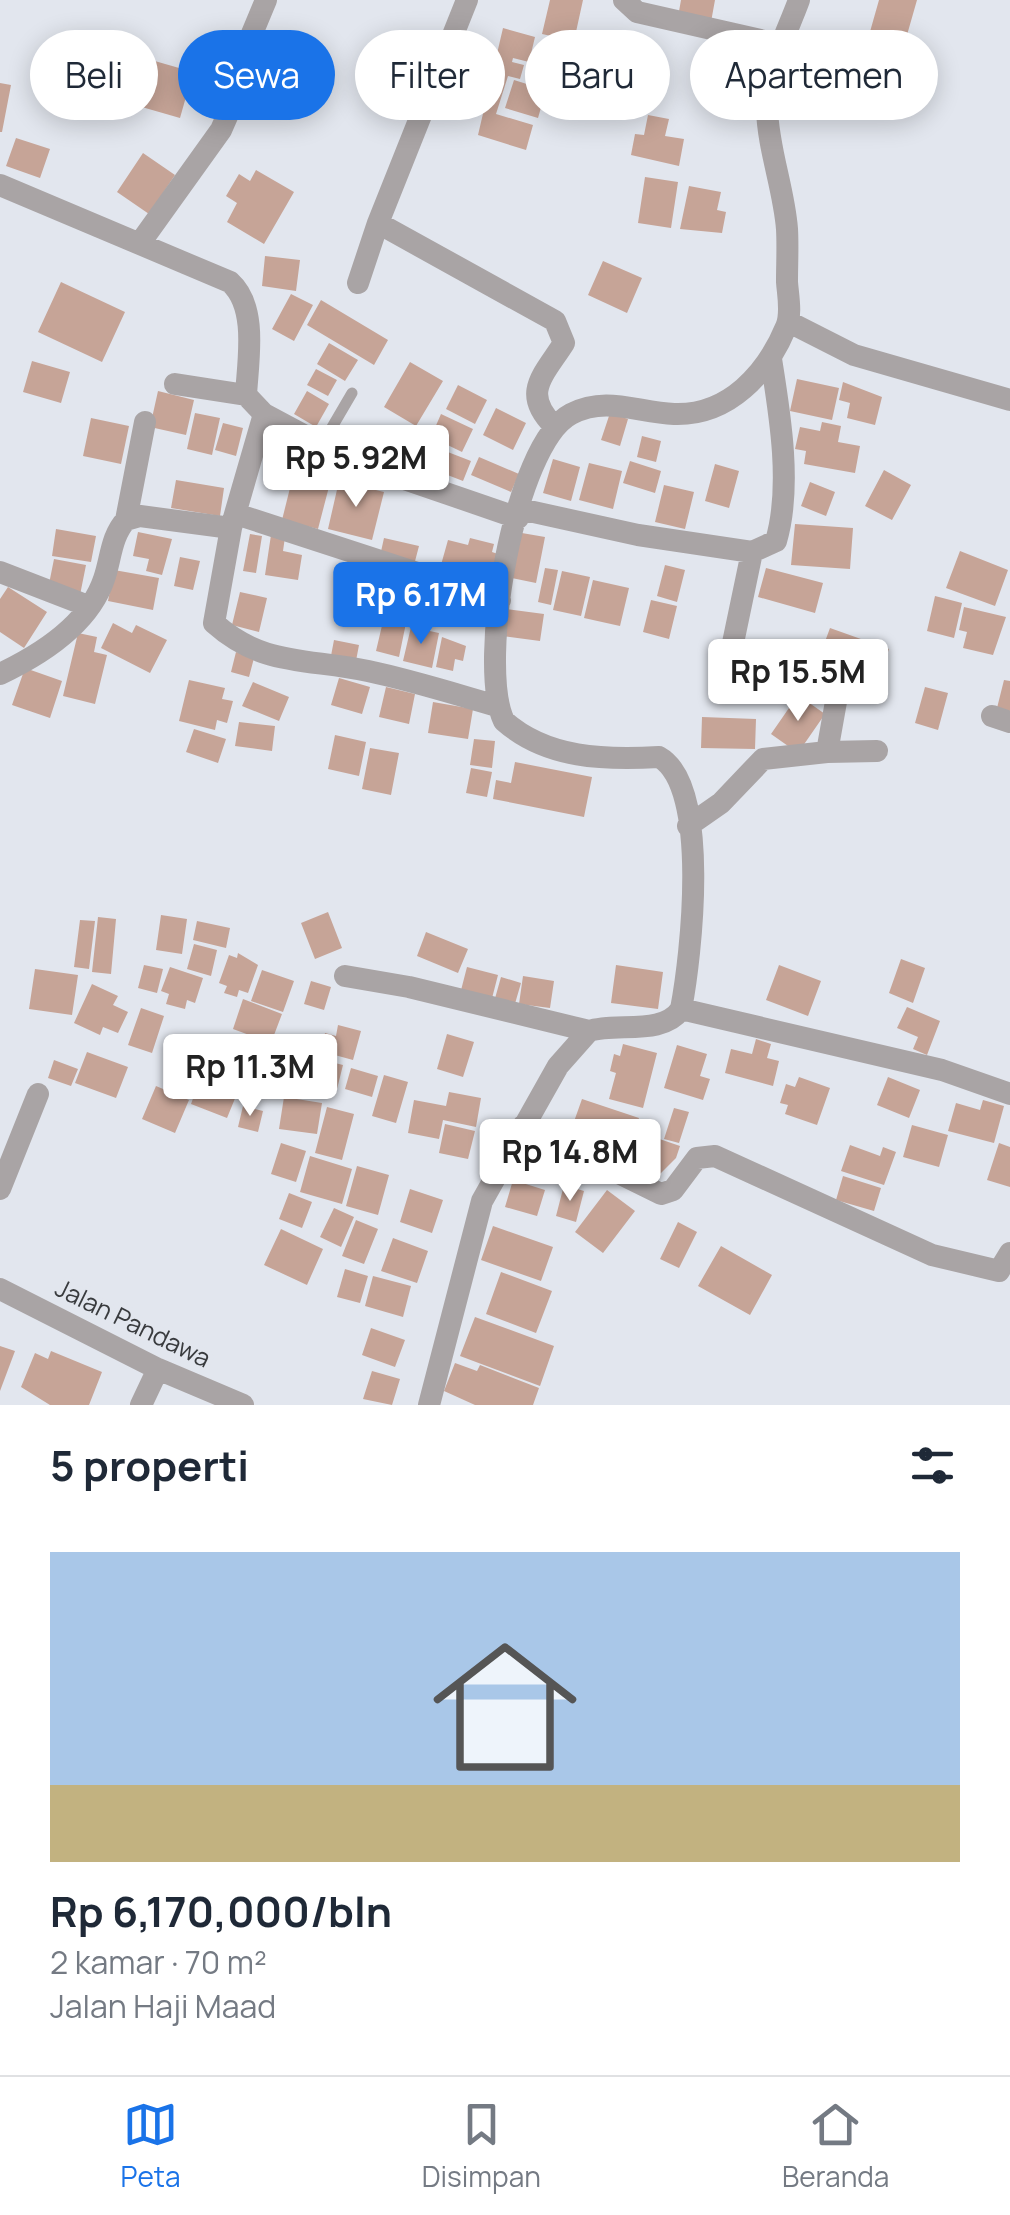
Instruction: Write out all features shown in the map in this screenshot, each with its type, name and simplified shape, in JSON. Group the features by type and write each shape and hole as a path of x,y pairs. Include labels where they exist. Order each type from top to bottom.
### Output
{"street":[{"path":"140,243 222,130 235,98 246,48 266,0"},
{"path":"358,284 378,223 468,0"},
{"path":"624,0 637,12 716,30"},
{"path":"788,30 799,0"},
{"path":"345,976 409,986 589,1031 657,1024 673,1019 681,1009 694,911 682,787 663,758 582,756 548,747 516,731 498,706 500,600 529,471 554,426 598,403 675,414 707,410 734,397 771,359 789,322 787,228 769,120"},
{"path":"0,185 230,282 241,292 249,330 246,395"},
{"path":"378,223 555,321 564,343 540,381 535,397 539,411 554,426"},
{"path":"789,322 854,355 1010,400"},
{"path":"175,384 246,395 264,414 321,446 519,514 752,552 776,542 782,519 778,406 771,359"},
{"path":"264,414 234,521 214,623 238,645 303,663 367,670 498,706"},
{"path":"0,674 51,645 88,606 100,587 115,537 126,520 146,422"},
{"path":"126,520 140,516 234,521 500,600"},
{"path":"729,662 752,552"},
{"path":"0,572 88,606"},
{"path":"826,752 838,696"},
{"path":"688,826 721,802 763,759 878,751"},
{"path":"681,1009 942,1070 1010,1094"},
{"path":"428,1405 478,1214 558,1066 589,1031"},
{"path":"0,1189 38,1094"},
{"path":"523,1126 661,1194 673,1190 697,1158 715,1156 932,1255 998,1271 1010,1253"},
{"name":"Jalan Pandawa","path":"0,1289 158,1369 243,1405"},
{"path":"141,1405 158,1369"}],"lane":[{"path":"321,446 352,393"}],"building":[{"path":"550,0 583,0 576,30 543,30"},
{"path":"681,0 715,0 711,22 678,17"},
{"path":"879,0 917,0 908,30 870,30"},
{"path":"503,28 525,34 525,61 513,58 512,62 524,65 520,79 508,76 505,86 505,30"},
{"path":"158,62 178,68 178,117 158,112"},
{"path":"514,80 525,83 525,114 505,108"},
{"path":"0,83 11,85 2,132 0,132"},
{"path":"505,117 533,125 526,150 478,135 482,120 505,120"},
{"path":"647,120 669,120 665,136 684,139 679,166 631,155 635,134 644,135"},
{"path":"16,138 50,149 40,178 6,166"},
{"path":"143,153 175,175 149,214 117,192"},
{"path":"256,170 294,192 264,244 227,222 237,203 226,196 239,174 250,181"},
{"path":"645,177 678,182 671,228 638,223"},
{"path":"689,186 721,192 717,210 726,212 722,233 680,229"},
{"path":"265,256 300,260 296,291 262,286"},
{"path":"603,261 642,278 627,313 588,295"},
{"path":"61,282 125,312 102,362 38,332"},
{"path":"291,294 313,305 294,341 272,329"},
{"path":"321,300 388,340 374,365 307,325"},
{"path":"329,343 358,360 345,381 317,364"},
{"path":"32,361 70,372 61,403 23,392"},
{"path":"410,362 443,381 416,426 384,407"},
{"path":"316,369 337,380 328,396 307,385"},
{"path":"797,379 839,388 832,420 790,411"},
{"path":"843,382 882,397 875,425 847,418 850,403 839,400"},
{"path":"458,385 487,400 475,424 446,409"},
{"path":"158,391 194,400 186,435 150,427"},
{"path":"307,391 329,404 316,427 294,414"},
{"path":"496,408 526,423 513,450 483,435"},
{"path":"195,413 220,418 212,455 187,449"},
{"path":"610,413 628,419 620,446 601,440"},
{"path":"441,414 473,429 462,452 431,437"},
{"path":"91,418 129,426 121,464 83,456"},
{"path":"822,422 841,426 838,442 860,446 855,473 804,464 806,451 795,449 800,427 820,431"},
{"path":"223,423 243,428 236,456 215,450"},
{"path":"642,436 661,441 656,462 637,457"},
{"path":"407,438 418,444 407,467 396,462"},
{"path":"422,442 471,461 463,481 414,462"},
{"path":"479,457 519,474 511,492 471,475"},
{"path":"553,459 580,467 571,501 543,493"},
{"path":"630,461 661,471 655,493 623,483"},
{"path":"589,463 622,471 613,509 579,500"},
{"path":"715,464 739,471 729,508 705,501"},
{"path":"884,470 911,485 892,520 865,506"},
{"path":"312,474 331,479 318,529 282,520 292,480 309,484"},
{"path":"176,480 224,488 220,516 171,508"},
{"path":"339,481 384,492 372,540 328,529"},
{"path":"810,482 835,492 826,516 801,506"},
{"path":"664,485 694,492 685,529 655,522"},
{"path":"795,524 853,528 850,569 791,565"},
{"path":"56,529 96,536 91,562 52,556"},
{"path":"138,532 172,539 162,575 146,571 149,559 133,556"},
{"path":"516,532 545,537 536,583 507,577"},
{"path":"250,534 262,536 256,573 243,571"},
{"path":"271,535 285,537 283,551 302,555 298,580 265,575"},
{"path":"384,538 419,546 414,565 380,556"},
{"path":"470,538 494,544 492,552 498,554 488,586 439,572 448,540 468,545"},
{"path":"960,551 1008,570 995,606 946,588"},
{"path":"180,557 200,561 193,590 174,586"},
{"path":"54,559 86,565 80,595 48,589"},
{"path":"343,563 394,574 386,607 335,596"},
{"path":"665,565 685,570 677,602 657,596"},
{"path":"545,568 558,570 551,605 538,602"},
{"path":"766,568 823,583 815,613 758,597"},
{"path":"114,570 159,578 153,610 108,601"},
{"path":"562,571 590,577 581,616 553,610"},
{"path":"593,580 629,588 620,626 584,618"},
{"path":"8,587 47,612 24,648 0,632 0,599"},
{"path":"240,592 267,598 259,632 232,625"},
{"path":"935,596 962,603 954,638 927,631"},
{"path":"651,600 677,606 669,639 643,632"},
{"path":"964,607 1006,617 993,655 963,648 967,632 959,630"},
{"path":"506,609 544,614 540,641 502,636"},
{"path":"384,617 406,623 399,657 376,651"},
{"path":"113,623 132,633 136,625 167,640 150,673 101,648"},
{"path":"411,627 439,633 432,668 403,661"},
{"path":"830,628 889,649 876,687 816,666"},
{"path":"78,633 97,637 94,652 107,655 95,704 63,696"},
{"path":"442,637 466,646 463,661 455,659 453,671 436,667"},
{"path":"334,640 359,645 355,666 330,661"},
{"path":"236,652 254,658 249,677 231,672"},
{"path":"763,660 777,670 754,698 724,681 736,661 756,672"},
{"path":"25,668 62,681 50,718 12,705"},
{"path":"339,678 370,687 362,714 331,705"},
{"path":"189,680 225,688 222,699 233,701 227,723 217,720 215,730 179,721"},
{"path":"1004,680 1010,681 1010,711 997,708"},
{"path":"253,682 289,697 279,721 242,706"},
{"path":"386,687 415,694 409,724 379,717"},
{"path":"925,687 948,693 938,730 915,723"},
{"path":"798,695 825,714 798,753 771,734"},
{"path":"433,702 473,709 468,739 428,733"},
{"path":"702,717 756,719 755,749 701,748"},
{"path":"239,722 275,726 272,751 235,746"},
{"path":"194,729 226,739 218,763 186,752"},
{"path":"335,735 366,742 359,776 328,769"},
{"path":"474,739 495,741 492,768 470,765"},
{"path":"370,748 399,753 391,795 362,789"},
{"path":"515,762 592,777 584,817 493,799 496,780 511,783"},
{"path":"471,768 492,772 487,797 466,793"},
{"path":"328,912 342,948 315,959 301,923"},
{"path":"161,915 187,919 182,954 156,950"},
{"path":"98,917 116,919 111,974 92,972"},
{"path":"80,920 95,921 89,969 74,967"},
{"path":"197,921 230,928 226,948 193,940"},
{"path":"426,932 468,949 458,973 417,956"},
{"path":"194,944 217,950 211,976 187,969"},
{"path":"238,953 258,965 248,993 239,990 237,997 224,993 227,986 219,983 229,955 237,958"},
{"path":"901,959 925,968 913,1003 889,993"},
{"path":"144,965 163,969 157,993 138,988"},
{"path":"616,965 663,972 658,1009 611,1003"},
{"path":"779,965 821,981 808,1016 766,1000"},
{"path":"170,967 203,978 195,1003 187,1000 185,1009 166,1004 169,994 161,991"},
{"path":"467,967 498,975 490,1006 459,998"},
{"path":"35,969 78,975 72,1015 29,1009"},
{"path":"262,970 294,981 283,1012 251,1001"},
{"path":"523,976 554,981 550,1008 519,1004"},
{"path":"501,977 521,983 514,1007 494,1002"},
{"path":"311,981 331,987 324,1010 304,1004"},
{"path":"92,984 118,996 113,1005 128,1012 118,1033 103,1027 100,1035 74,1023"},
{"path":"243,999 282,1014 271,1043 233,1029"},
{"path":"907,1007 940,1021 927,1055 913,1049 918,1037 897,1028"},
{"path":"141,1008 164,1016 152,1053 128,1045"},
{"path":"338,1025 361,1031 353,1060 320,1051 325,1033 336,1036"},
{"path":"447,1034 474,1042 463,1077 437,1069"},
{"path":"756,1039 771,1044 767,1058 779,1061 773,1086 725,1073 731,1049 752,1054"},
{"path":"623,1044 657,1053 643,1108 609,1099 616,1073 610,1071 614,1054 620,1056"},
{"path":"200,1045 243,1062 231,1091 188,1073"},
{"path":"677,1045 707,1054 700,1076 710,1079 703,1100 664,1088"},
{"path":"87,1052 128,1067 116,1098 75,1083"},
{"path":"307,1056 343,1065 337,1089 300,1080"},
{"path":"54,1060 78,1069 71,1086 48,1078"},
{"path":"351,1068 378,1076 372,1097 345,1089"},
{"path":"384,1075 408,1082 396,1123 372,1116"},
{"path":"799,1077 830,1088 817,1125 785,1114 788,1105 780,1103 786,1084 795,1087"},
{"path":"888,1077 920,1090 909,1118 877,1105"},
{"path":"199,1082 236,1096 227,1118 191,1104"},
{"path":"156,1086 189,1100 175,1133 142,1119"},
{"path":"449,1092 481,1098 476,1127 443,1120 439,1139 408,1133 414,1100 446,1106"},
{"path":"284,1097 322,1103 317,1134 279,1129"},
{"path":"582,1099 639,1118 623,1164 576,1148 582,1133 571,1130"},
{"path":"983,1100 1004,1106 994,1143 948,1131 956,1103 980,1110"},
{"path":"243,1106 263,1111 258,1132 238,1127"},
{"path":"327,1107 354,1114 342,1160 315,1153"},
{"path":"674,1108 689,1112 679,1143 664,1139"},
{"path":"445,1124 475,1131 468,1159 439,1153"},
{"path":"912,1125 948,1135 939,1167 903,1157"},
{"path":"639,1132 680,1146 676,1158 652,1182 626,1174"},
{"path":"281,1143 306,1151 296,1182 271,1174"},
{"path":"999,1143 1010,1147 1010,1187 987,1180"},
{"path":"850,1145 880,1156 883,1147 896,1152 884,1185 841,1171"},
{"path":"310,1156 352,1169 342,1204 300,1192"},
{"path":"357,1166 389,1175 378,1215 346,1206"},
{"path":"843,1176 881,1188 874,1211 836,1200"},
{"path":"513,1180 545,1190 537,1216 505,1207"},
{"path":"564,1185 584,1191 576,1222 556,1216"},
{"path":"410,1189 443,1200 432,1233 400,1222"},
{"path":"607,1190 635,1211 603,1253 575,1232"},
{"path":"289,1193 312,1202 302,1228 279,1219"},
{"path":"334,1208 354,1217 341,1247 320,1237"},
{"path":"356,1220 378,1229 364,1264 342,1256"},
{"path":"678,1222 697,1232 679,1268 660,1259"},
{"path":"493,1226 553,1247 541,1281 481,1260"},
{"path":"281,1229 323,1249 307,1285 264,1265"},
{"path":"393,1238 428,1251 417,1283 381,1271"},
{"path":"721,1246 772,1275 750,1315 698,1286"},
{"path":"345,1269 368,1276 360,1303 337,1297"},
{"path":"501,1272 552,1291 536,1333 486,1314"},
{"path":"373,1276 411,1286 403,1317 365,1306"},
{"path":"475,1317 554,1346 540,1386 460,1356"},
{"path":"371,1328 405,1340 395,1367 362,1355"},
{"path":"0,1346 15,1351 0,1391"},
{"path":"51,1351 102,1372 89,1405 50,1405 21,1387 35,1353 48,1359"},
{"path":"455,1363 477,1371 480,1365 539,1388 533,1405 475,1405 444,1391"},
{"path":"372,1371 400,1379 392,1405 363,1399"}]}
